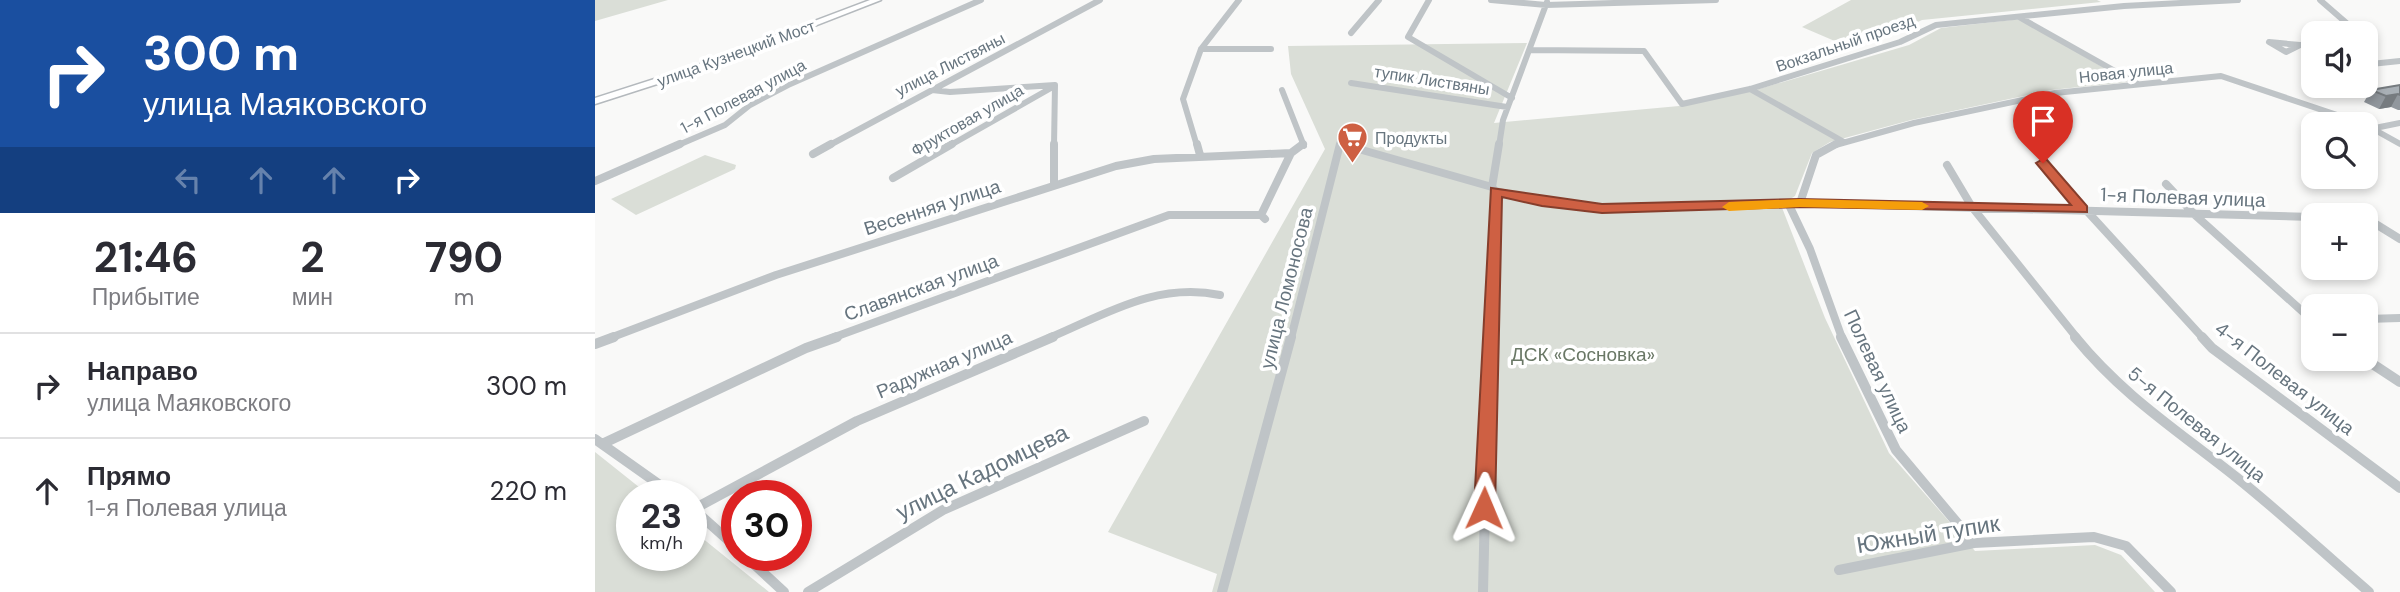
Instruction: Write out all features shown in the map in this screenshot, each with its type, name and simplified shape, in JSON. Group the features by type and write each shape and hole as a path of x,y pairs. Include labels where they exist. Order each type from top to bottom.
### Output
{"street":[{"name":"улица Кузнецкий Мост","path":"595,101 712,63 877,0"},
{"name":"1-я Полевая улица","path":"595,181 725,125 750,105 788,85 981,0"},
{"name":"улица Листвяны","path":"813,154 1100,0"},
{"path":"1200,155 1183,99 1201,49 1239,0"},
{"path":"1351,33 1379,0"},
{"path":"1429,0 1408,37 1512,98"},
{"path":"1491,0 1547,3 1716,0"},
{"name":"Вокзальный проезд","path":"1530,50 1644,51 1682,104 1750,89 1900,42 1936,25 2124,6 2238,0"},
{"path":"2320,0 2344,21"},
{"path":"1483,592 1486,404 1494,189 1507,107 1547,3"},
{"path":"2019,17 2139,85"},
{"path":"1201,49 1271,49"},
{"path":"2378,63 2400,61"},
{"name":"Новая улица","path":"1800,203 1816,155 1844,142 1914,123 2055,93 2221,76 2327,112"},
{"name":"тупик Листвяны","path":"1352,83 1507,107"},
{"path":"932,90 950,92 1055,85 1054,184"},
{"name":"Фруктовая улица","path":"893,178 1055,85"},
{"path":"1750,89 1844,142"},
{"path":"1282,90 1304,146 1291,153"},
{"path":"2378,127 2400,123"},
{"name":"Новая улица","path":"2378,130 2400,144"},
{"name":"улица Ломоносова","path":"1222,592 1268,426 1340,144 1494,189"},
{"name":"Весенняя улица","path":"595,344 776,275 1054,184 1154,159 1291,153"},
{"name":"Славянская улица","path":"598,441 806,348 1168,215 1263,217 1291,153"},
{"name":"4-я Полевая улица","path":"2043,163 2082,209 2212,348 2400,488"},
{"name":"5-я Полевая улица","path":"1947,165 1972,207 2098,365 2151,414 2236,477 2369,592"},
{"path":"2166,184 2195,215 2301,309"},
{"name":"1-я Полевая улица","path":"1494,189 1542,202 1602,208 1800,203 2301,217"},
{"name":"Полевая улица","path":"1800,203 1789,205 1810,249 1846,351 1896,450 1974,543"},
{"path":"2378,225 2400,239"},
{"name":"Радужная улица","path":"707,500 856,421 1147,296 1195,290 1220,295"},
{"path":"2378,319 2400,318"},
{"path":"2378,368 2400,382"},
{"name":"улица Кадомцева","path":"808,592 943,510 1144,421"},
{"path":"598,441 653,480"},
{"path":"707,521 721,534"},
{"name":"Южный тупик","path":"1839,570 1974,543 2094,537 2126,546 2171,592"},
{"path":"762,571 785,592"}],"green space":[{"path":"595,0 668,0 595,21"},
{"path":"1851,0 2101,2 1922,20 1888,36 1851,48 1802,27"},
{"name":"ДСК «Сосновка»","path":"2020,19 2128,82 2051,90 1911,120 1830,142 1812,153 1795,196 1781,205 1825,318 1889,453 1975,551 2095,545 2121,555 2155,592 1212,592 1217,574 1108,532 1325,149 1291,74 1288,46 1527,43 1494,123 1679,106 1752,91 1909,45 1941,28"},
{"path":"705,155 736,165 735,169 636,215 611,199"},
{"path":"595,452 630,480 616,480 616,571 707,571 707,542 721,553 721,571 743,571 769,592 595,592"}],"building":[{"path":"2400,85 2400,95 2386,96 2378,93 2378,89"}],"slow traffic":[{"path":"1729,207 1800,203 1922,206"}],"place":[{"name":"Продукты","path":"1352,165"}],"route":[{"path":"1484,508 1495,191 1542,202 1602,208 1736,207 1800,203 2082,209 2043,163"}]}
